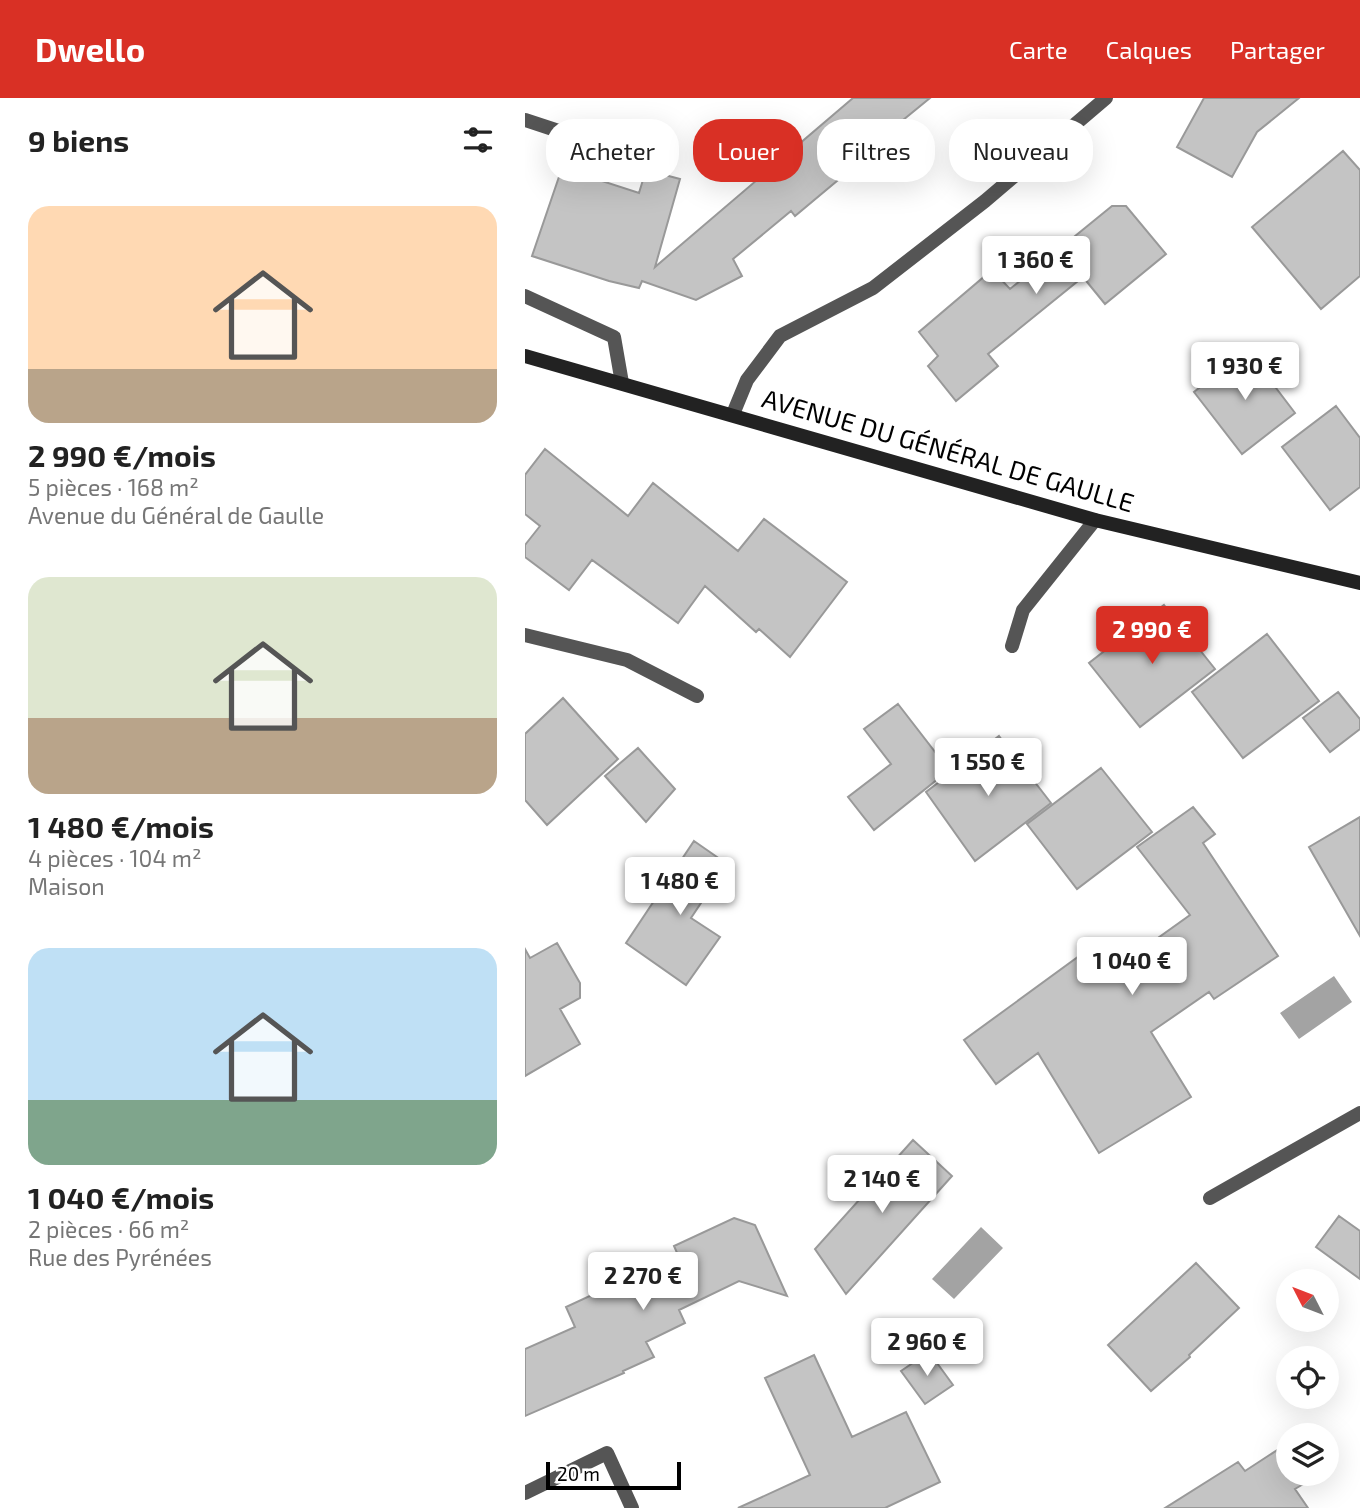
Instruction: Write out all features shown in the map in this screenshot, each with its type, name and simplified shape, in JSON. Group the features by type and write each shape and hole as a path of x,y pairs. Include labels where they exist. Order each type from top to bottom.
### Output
{"street":[{"path":"733,414 747,380 780,336 873,288 985,201 1106,98"},
{"path":"525,120 546,127"},
{"path":"525,296 614,337 622,383"},
{"name":"AVENUE DU GÉNÉRAL DE GAULLE","path":"525,356 1095,520 1360,583"},
{"path":"1012,646 1023,610 1095,520"},
{"path":"525,635 627,660 697,696"},
{"path":"1210,1198 1360,1113"},
{"path":"525,1493 607,1453 632,1508"}],"shaded area":[{"path":"1334,976 1352,1002 1299,1039 1280,1013"},
{"path":"981,1227 1003,1248 954,1299 932,1279"}],"building":[{"path":"853,98 930,98 904,119 828,119"},
{"path":"1204,98 1299,98 1257,132 1232,177 1177,147"},
{"path":"817,129 817,182 836,182 795,216 791,211 733,259 742,276 696,300 642,281 639,288 532,256 557,182 605,182 639,193 642,182 679,182 680,179 655,267 755,182 803,182 803,141"},
{"path":"1343,151 1360,170 1360,276 1321,309 1252,227"},
{"path":"1112,206 1126,206 1166,254 1105,304 1083,277 988,354 998,366 956,401 928,366 938,356 919,332 992,270 1010,289"},
{"path":"1247,350 1295,413 1242,454 1194,392"},
{"path":"1336,406 1360,438 1360,487 1330,510 1282,447"},
{"path":"545,449 628,516 653,483 738,551 764,519 847,582 790,657 759,629 756,632 705,586 678,623 592,560 569,590 525,557 525,545 540,526 525,514 525,475"},
{"path":"1164,605 1215,669 1140,727 1089,663"},
{"path":"1267,634 1319,701 1243,758 1192,692"},
{"path":"1338,692 1360,719 1360,729 1330,752 1303,718"},
{"path":"563,698 618,759 547,825 525,800 525,734"},
{"path":"898,704 949,770 874,830 848,797 891,764 864,729"},
{"path":"999,736 1051,803 975,861 926,792"},
{"path":"638,748 675,789 646,822 605,776"},
{"path":"1101,768 1152,832 1077,889 1027,824"},
{"path":"1193,807 1215,834 1203,843 1278,956 1214,999 1209,992 1151,1032 1191,1097 1099,1153 1038,1053 996,1084 964,1040 1097,943 1113,970 1190,915 1137,847"},
{"path":"1360,817 1360,936 1309,847"},
{"path":"694,841 727,864 691,918 720,937 686,985 626,943"},
{"path":"557,943 580,983 580,998 560,1009 580,1044 525,1076 525,949 530,958"},
{"path":"913,1140 952,1176 846,1294 815,1249"},
{"path":"1339,1216 1360,1231 1360,1279 1316,1247"},
{"path":"734,1218 755,1225 787,1296 739,1281 679,1310 685,1323 646,1342 654,1357 525,1416 525,1349 575,1327 566,1307 678,1255 674,1246"},
{"path":"1196,1263 1239,1308 1151,1391 1108,1345"},
{"path":"929,1352 953,1385 925,1404 901,1371"},
{"path":"814,1355 852,1437 906,1412 940,1482 885,1508 738,1508 810,1475 765,1378"},
{"path":"1276,1451 1276,1486 1300,1486 1295,1489 1308,1508 1165,1508 1238,1462 1245,1471"}]}
